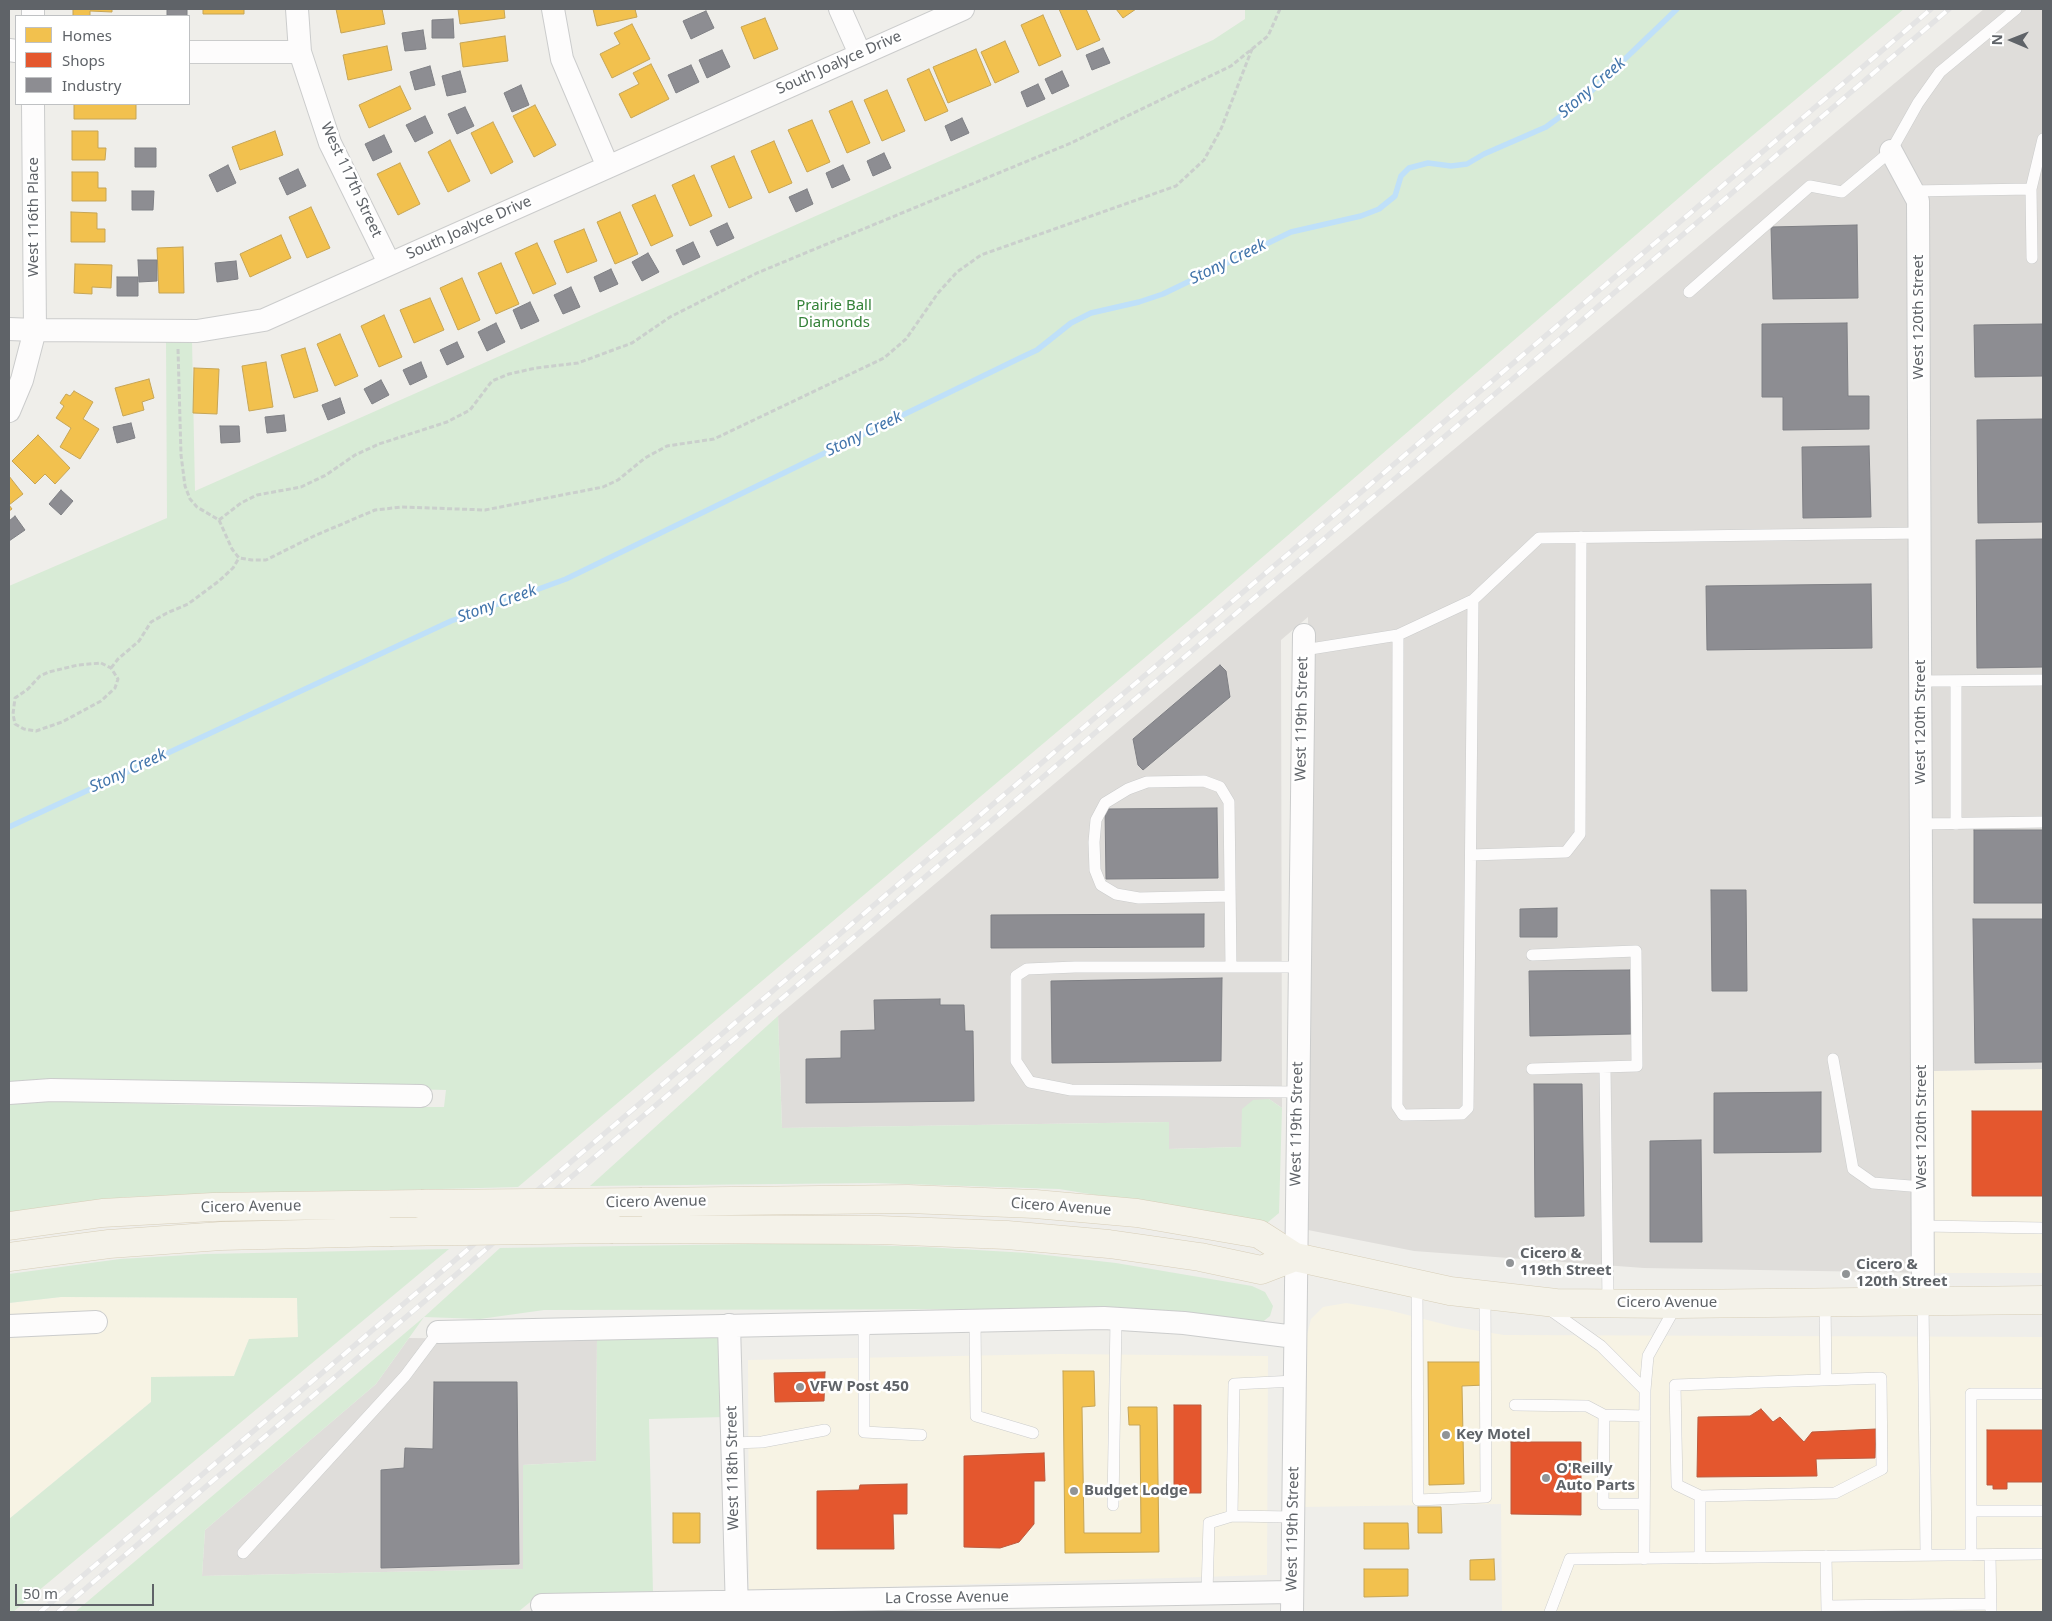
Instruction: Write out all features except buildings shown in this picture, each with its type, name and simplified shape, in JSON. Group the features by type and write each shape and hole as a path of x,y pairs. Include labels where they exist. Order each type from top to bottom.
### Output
{"main road":[{"name":"Cicero Avenue","path":"9,1226 102,1213 213,1207 908,1199 1035,1204 1138,1213 1259,1234 1295,1257 1450,1291 1537,1301 1676,1304 2043,1300"},
{"name":"Cicero Avenue","path":"9,1257 109,1244 221,1236 613,1229 879,1230 1007,1235 1109,1244 1200,1257 1261,1270 1295,1257"}],"street":[{"name":"West 117th Street","path":"297,9 300,52 330,143 389,263"},
{"path":"552,9 562,59 608,166"},
{"path":"840,9 860,54"},
{"name":"South Joalyce Drive","path":"9,329 197,332 264,320 963,9"},
{"path":"190,52 300,52"},
{"name":"West 116th Place","path":"33,105 35,330"},
{"name":"West 120th Street","path":"1890,151 1918,202 1923,1301"},
{"path":"9,411 22,380 35,330"},
{"name":"West 119th Street","path":"1292,1602 1304,643"},
{"path":"9,1093 51,1090 421,1096"},
{"path":"438,1332 729,1324 1116,1318 1184,1323 1295,1337"},
{"path":"9,1326 96,1322"},
{"name":"West 118th Street","path":"729,1324 737,1607"},
{"name":"La Crosse Avenue","path":"542,1605 737,1607 1207,1593 1292,1602"}],"lane":[{"path":"1688,292 1810,186 1842,192 1890,151 1918,103 1940,72 2016,9"},
{"path":"2032,258 2031,189 2043,139"},
{"path":"1912,191 2031,189"},
{"path":"1304,643 1398,635 1473,600 1539,538 1920,534"},
{"path":"1471,855 1566,852 1580,834 1581,537"},
{"path":"1398,635 1397,1106 1403,1114 1462,1114 1468,1108 1473,600"},
{"path":"1921,682 2043,680"},
{"path":"1956,681 1956,824"},
{"path":"1230,896 1139,898 1116,894 1101,885 1095,870 1094,842 1096,820 1105,803 1128,789 1148,782 1204,781 1220,787 1229,802 1231,967"},
{"path":"1921,824 2043,822"},
{"path":"1532,955 1636,951 1637,1066 1532,1069"},
{"path":"1297,1092 1071,1090 1030,1082 1016,1061 1016,976 1027,969 1299,967"},
{"path":"1833,1059 1853,1170 1872,1183 1923,1187"},
{"path":"1605,1067 1608,1304"},
{"path":"1923,1226 2043,1228"},
{"path":"1417,1283 1418,1500 1486,1497 1485,1295"},
{"path":"1537,1301 1601,1346 1645,1390"},
{"path":"1923,1301 1926,1555"},
{"path":"1825,1302 1826,1380"},
{"path":"1644,1558 1645,1390 1648,1356 1676,1304"},
{"path":"1113,1505 1116,1318"},
{"path":"975,1320 976,1416 1033,1433"},
{"path":"864,1322 864,1432 921,1435"},
{"path":"243,1553 405,1376 438,1332"},
{"path":"1881,1378 1882,1468 1835,1493 1700,1496 1677,1485 1675,1385 1881,1378"},
{"path":"1232,1516 1234,1384 1294,1381"},
{"path":"1971,1555 1971,1394 2043,1394"},
{"path":"1515,1405 1587,1406 1604,1415 1645,1416"},
{"path":"1604,1415 1603,1504 1644,1504"},
{"path":"732,1443 762,1442 825,1430"},
{"path":"1700,1496 1700,1558"},
{"path":"1971,1511 2043,1511"},
{"path":"1207,1593 1209,1523 1232,1516 1293,1517"},
{"path":"1550,1612 1555,1607 1570,1559 2043,1554"},
{"path":"1826,1556 1827,1609 1991,1608 1990,1555"}],"path":[{"path":"219,520 241,503 257,495 300,487 326,476 355,455 447,422 470,410 492,381 509,374 536,368 578,363 632,343 670,318 757,273 1071,143 1231,66 1268,36 1278,18 1280,9"},
{"path":"178,331 181,455 185,486 190,499 197,507 219,520 232,549 239,558 266,560 314,536 375,510 402,507 486,510 603,488 618,480 645,458 667,446 714,439 884,358 906,340 938,293 957,272 981,255 1176,186 1204,160 1221,130 1252,49"},
{"path":"111,668 118,659 139,641 151,622 167,612 188,604 219,582 233,568 239,558"},
{"path":"101,663 111,668 118,679 115,688 101,701 62,722 36,731 24,729 15,724 15,698 28,689 40,676 78,665 101,663"}],"shaded area":[{"path":"1984,9 2043,9 2043,1069 1934,1071 1934,1273 1644,1268 1414,1251 1308,1230 1308,617 1281,640 1282,1108 1269,1099 1242,1147 1169,1149 1169,1122 782,1128 778,1016 1281,593"},
{"path":"2043,1069 2043,1273 1934,1273 1934,1071"},
{"path":"61,1297 297,1298 298,1338 249,1339 234,1376 151,1377 151,1402 9,1519 9,1303"},
{"path":"1346,1303 1388,1310 1455,1327 1504,1335 2043,1337 2043,1612 1502,1612 1501,1504 1301,1507 1307,1335 1311,1319 1323,1307"},
{"path":"409,1338 597,1340 596,1461 523,1465 524,1569 202,1576 205,1530 376,1384"},
{"path":"1059,1354 1268,1356 1267,1575 749,1591 748,1360"}],"green space":[{"name":"Prairie Ball Diamonds","path":"1245,9 1904,9 1710,171 1199,612 518,1187 126,1197 9,1214 9,1100 272,1107 444,1107 446,1090 136,1082 9,1084 9,586 167,518 166,340 192,340 195,491 1213,40 1245,19"},
{"path":"778,1016 782,1128 1169,1122 1169,1149 1241,1147 1242,1109 1253,1100 1269,1099 1282,1108 1279,1213 1267,1223 1059,1189 875,1183 590,1186"},
{"path":"811,1243 1028,1253 1116,1263 1252,1286 1265,1292 1273,1306 1270,1316 1260,1324 1055,1309 544,1310 480,1319 424,1317 500,1248"},
{"path":"449,1249 13,1612 9,1612 9,1519 151,1402 151,1377 234,1376 249,1339 298,1337 297,1298 61,1297 9,1303 9,1274 120,1259 205,1254"},
{"path":"424,1317 376,1384 205,1530 202,1576 523,1569 523,1465 596,1461 597,1340 722,1336 724,1417 649,1419 653,1593 540,1594 518,1612 75,1612"}],"waterway":[{"name":"Stony Creek","path":"9,827 451,621 566,579 1037,350 1071,323 1091,313 1139,302 1163,294 1291,232 1361,216 1379,209 1395,196 1401,176 1409,168 1428,163 1451,166 1467,164 1484,154 1546,127 1580,102 1677,9"}],"railway":[{"path":"40,1612 1931,9"},
{"path":"58,1612 1949,9"}],"place":[{"name":"Cicero & 119th Street","path":"1510,1263"},
{"name":"Cicero & 120th Street","path":"1846,1274"},
{"name":"VFW Post 450","path":"800,1387"},
{"name":"Key Motel","path":"1446,1435"},
{"name":"O'Reilly Auto Parts","path":"1546,1478"},
{"name":"Budget Lodge","path":"1074,1491"}]}
